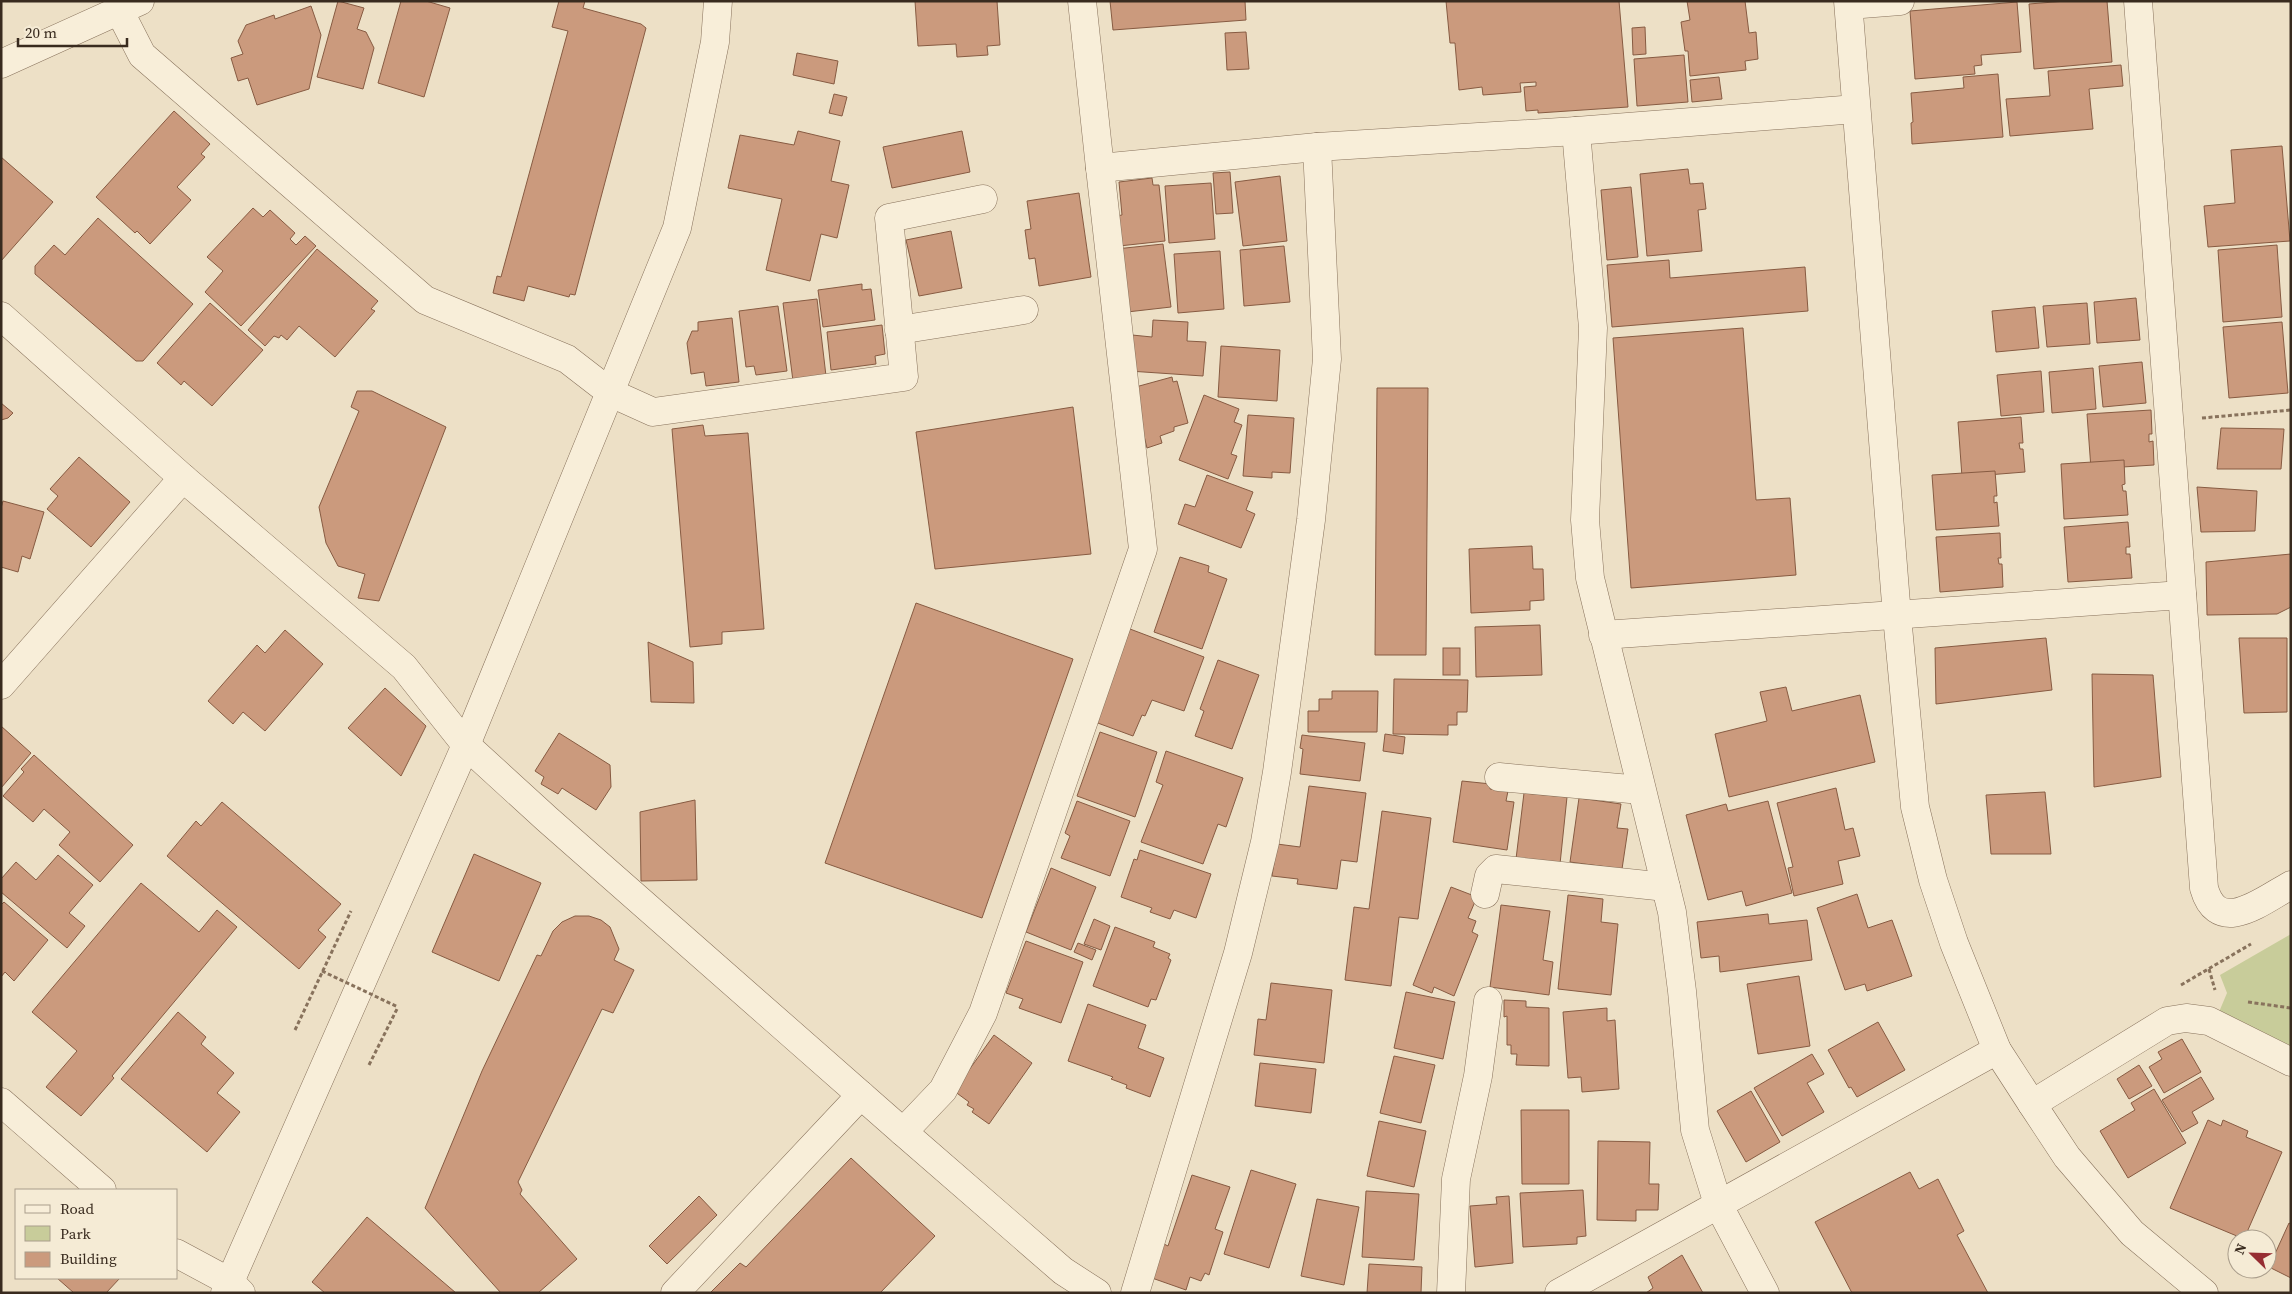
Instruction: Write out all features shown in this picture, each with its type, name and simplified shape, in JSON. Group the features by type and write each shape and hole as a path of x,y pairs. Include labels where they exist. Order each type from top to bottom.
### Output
{"street":[{"path":"178,1254 232,1289 466,745 677,228 715,42 718,1"},
{"path":"903,1132 943,1090 983,1013 1143,549 1082,1"},
{"path":"1900,1 1849,3 1897,616 1915,807 1933,880 1954,943 1997,1050 2066,1156 2132,1233 2204,1293"},
{"path":"2138,1 2204,888 2207,900 2216,910 2227,914 2239,913 2291,884"},
{"path":"1,64 129,6 142,55 425,300 566,359 610,393 653,412 904,377 889,218 983,199"},
{"path":"1100,168 1318,147 1576,131 1856,108"},
{"path":"1576,131 1593,328 1585,520 1590,578 1672,912 1682,991 1695,1130 1718,1204 1765,1293"},
{"path":"1136,1293 1238,953 1265,842 1277,772 1311,520 1327,359 1318,147"},
{"path":"899,330 1024,310"},
{"path":"1,316 182,478 404,667 466,745 547,819 1063,1271 1097,1293"},
{"path":"1,685 182,478"},
{"path":"1603,636 2182,595"},
{"path":"1499,777 1641,790"},
{"path":"1485,894 1489,876 1496,869 1666,887"},
{"path":"1451,1293 1456,1179 1478,1076 1488,1001"},
{"path":"2032,1104 2167,1021 2186,1018 2208,1021 2291,1062"},
{"path":"1559,1293 1997,1050"},
{"path":"675,1293 861,1095"},
{"path":"1,1102 101,1189"}],"path":[{"path":"2169,421 2291,410"},
{"path":"295,1030 351,911"},
{"path":"322,971 398,1006 369,1065"},
{"path":"2245,1002 2291,1008"}],"green space":[{"path":"2291,934 2291,1047 2219,1012 2227,993 2220,975"}],"building":[{"path":"338,1 364,8 357,29 366,32 374,48 363,89 317,77"},
{"path":"401,1 426,1 450,8 424,97 378,83"},
{"path":"559,1 585,1 583,8 641,24 646,28 575,295 570,294 569,297 528,286 524,301 493,293 497,276 501,277 568,31 552,27"},
{"path":"915,1 997,1 1000,45 987,46 988,55 957,57 956,44 918,46"},
{"path":"1110,1 1245,1 1246,20 1113,30"},
{"path":"1446,1 1619,1 1628,107 1538,113 1538,110 1526,111 1524,87 1536,86 1536,82 1520,83 1521,92 1483,95 1482,87 1459,90 1455,43 1450,43"},
{"path":"1687,1 1745,1 1749,33 1756,32 1758,59 1745,61 1746,70 1690,76 1688,51 1685,51 1681,22 1690,20"},
{"path":"2066,1 2107,1 2112,62 2034,69 2029,4"},
{"path":"2017,2 2021,52 1981,55 1982,65 1974,66 1975,74 1915,79 1910,11"},
{"path":"311,6 321,35 309,89 257,105 248,78 238,81 231,58 243,54 238,41 246,25 274,15 275,19"},
{"path":"1645,27 1646,54 1633,55 1632,28"},
{"path":"1246,32 1249,69 1227,70 1225,33"},
{"path":"797,53 838,61 834,84 793,75"},
{"path":"1684,55 1688,102 1637,106 1634,59"},
{"path":"2121,65 2123,86 2089,89 2093,129 2010,136 2006,99 2050,96 2048,71"},
{"path":"1998,74 2003,137 1912,144 1911,93 1964,88 1963,77"},
{"path":"1719,77 1722,99 1692,102 1690,80"},
{"path":"834,94 847,97 842,116 829,113"},
{"path":"174,111 210,144 201,154 205,157 177,187 191,200 150,244 137,231 135,233 96,197"},
{"path":"798,131 840,141 831,181 849,185 837,238 821,234 810,281 766,270 782,199 728,188 740,135 794,145"},
{"path":"962,131 970,172 892,188 883,147"},
{"path":"2282,146 2290,241 2208,247 2204,206 2235,203 2231,150"},
{"path":"1,157 53,202 1,261"},
{"path":"1688,169 1690,184 1703,183 1706,209 1698,210 1702,251 1647,256 1640,174"},
{"path":"1230,172 1233,213 1216,214 1213,173"},
{"path":"1280,176 1287,241 1243,246 1235,182"},
{"path":"1152,178 1153,185 1159,185 1165,241 1119,246 1116,216 1122,215 1119,182"},
{"path":"1211,183 1215,239 1169,243 1165,186"},
{"path":"1631,187 1638,257 1607,260 1601,190"},
{"path":"1079,193 1091,277 1039,286 1035,258 1029,259 1025,230 1031,229 1027,201"},
{"path":"253,208 263,217 270,210 295,233 290,239 296,245 305,236 316,246 241,326 205,292 223,271 207,257"},
{"path":"98,218 193,304 143,361 136,361 35,274 35,266 54,245 65,255"},
{"path":"951,231 962,288 919,296 906,240"},
{"path":"1163,244 1171,307 1127,312 1116,249"},
{"path":"2277,245 2282,317 2223,322 2218,250"},
{"path":"1284,246 1290,302 1244,306 1240,250"},
{"path":"317,249 378,301 371,309 375,311 335,357 299,326 287,340 281,335 279,338 274,336 265,346 248,330"},
{"path":"1220,251 1224,309 1178,313 1174,254"},
{"path":"1669,260 1670,278 1805,267 1808,311 1612,327 1607,265"},
{"path":"862,284 862,290 871,289 875,320 823,327 818,290"},
{"path":"2136,298 2140,340 2097,343 2094,302"},
{"path":"817,299 826,376 793,381 783,303"},
{"path":"210,303 263,350 212,406 184,381 181,385 157,363"},
{"path":"2087,303 2090,344 2047,347 2043,306"},
{"path":"778,306 787,371 756,375 754,366 746,367 739,311"},
{"path":"2035,307 2039,348 1996,352 1992,311"},
{"path":"732,318 739,382 706,386 704,372 691,374 687,343 692,331 698,331 698,322"},
{"path":"1153,320 1188,322 1187,341 1206,342 1203,376 1129,371 1132,335 1152,337"},
{"path":"2282,322 2288,393 2229,398 2223,327"},
{"path":"882,325 885,354 875,356 876,364 831,370 827,332"},
{"path":"1743,328 1756,500 1790,498 1796,575 1631,588 1613,338"},
{"path":"1221,346 1280,350 1277,401 1218,397"},
{"path":"2142,362 2146,403 2103,407 2099,366"},
{"path":"2093,368 2096,409 2052,413 2049,372"},
{"path":"2041,371 2044,412 2001,416 1997,375"},
{"path":"1172,377 1173,382 1177,381 1188,423 1174,427 1174,431 1160,436 1162,443 1147,448 1132,388"},
{"path":"1377,388 1428,388 1426,655 1375,655"},
{"path":"357,391 372,391 446,427 379,601 358,598 365,574 338,566 326,543 319,507 359,411 351,407"},
{"path":"1204,395 1239,409 1234,422 1242,425 1231,454 1237,456 1228,479 1179,460"},
{"path":"1,403 13,413 8,418 1,420"},
{"path":"1073,407 1091,554 935,569 916,432"},
{"path":"2151,410 2152,434 2149,434 2149,442 2153,441 2154,465 2091,469 2087,414"},
{"path":"1248,415 1294,418 1290,473 1272,472 1272,478 1243,476"},
{"path":"2021,417 2023,443 2019,443 2020,449 2023,449 2025,472 1962,477 1958,422"},
{"path":"703,425 705,436 748,433 764,629 722,632 722,644 690,647 672,429"},
{"path":"2221,428 2284,429 2281,469 2217,469"},
{"path":"79,457 130,502 91,547 47,509 58,496 50,489"},
{"path":"2124,460 2125,484 2122,485 2123,491 2126,491 2128,515 2064,519 2061,464"},
{"path":"1995,471 1997,496 1994,496 1994,503 1997,502 1999,526 1936,530 1932,475"},
{"path":"1207,475 1253,492 1246,510 1255,514 1241,548 1178,524 1185,504 1195,507"},
{"path":"2197,487 2257,491 2255,531 2201,532"},
{"path":"3,501 44,512 30,559 22,556 18,572 1,567 1,508"},
{"path":"2128,522 2130,547 2126,547 2126,554 2130,554 2132,578 2068,582 2064,527"},
{"path":"2000,533 2001,558 1998,558 1999,564 2002,564 2003,587 1940,592 1936,537"},
{"path":"1532,546 1533,569 1543,569 1544,600 1530,601 1530,610 1471,613 1469,549"},
{"path":"2291,554 2291,607 2277,614 2207,615 2206,562"},
{"path":"1180,557 1209,566 1208,572 1227,579 1202,649 1154,632"},
{"path":"916,603 1073,659 982,918 825,863"},
{"path":"1540,625 1542,675 1476,677 1475,627"},
{"path":"1130,629 1204,657 1184,711 1152,700 1145,716 1142,715 1133,736 1095,722"},
{"path":"285,630 323,664 265,731 243,712 233,724 208,701 257,645 265,653"},
{"path":"2046,638 2052,690 1936,704 1935,648"},
{"path":"2239,638 2287,638 2287,712 2244,713"},
{"path":"648,642 693,662 694,703 651,702"},
{"path":"1443,648 1460,648 1460,675 1443,675"},
{"path":"1218,660 1259,675 1232,749 1195,736 1204,711 1200,709"},
{"path":"2092,674 2153,675 2161,777 2094,787"},
{"path":"1394,679 1468,680 1467,712 1457,712 1457,725 1448,725 1448,735 1393,734"},
{"path":"1786,687 1792,711 1860,695 1875,762 1729,797 1715,734 1767,721 1760,692"},
{"path":"385,688 426,726 401,776 348,728"},
{"path":"1332,691 1378,691 1377,732 1308,732 1308,711 1319,711 1319,699 1332,699"},
{"path":"1,726 31,753 1,788"},
{"path":"1100,732 1157,752 1135,817 1077,796"},
{"path":"559,733 610,765 611,787 596,810 562,788 558,794 541,784 544,777 535,771"},
{"path":"1385,734 1405,737 1403,754 1383,751"},
{"path":"1302,735 1365,743 1360,781 1300,774 1303,749 1300,748"},
{"path":"1166,751 1243,778 1226,827 1218,824 1203,864 1141,842 1163,785 1156,782"},
{"path":"34,755 133,845 100,882 59,845 70,832 44,809 33,822 3,796 24,772 21,769"},
{"path":"1462,781 1491,784 1490,789 1508,791 1506,801 1514,802 1507,850 1453,842"},
{"path":"1309,786 1366,793 1357,862 1341,860 1337,889 1297,884 1298,879 1272,876 1277,844 1300,847"},
{"path":"1836,788 1845,830 1853,828 1860,856 1838,861 1843,884 1794,896 1788,868 1793,867 1777,803"},
{"path":"2045,792 2051,854 1991,854 1986,795"},
{"path":"1524,793 1567,797 1560,864 1516,859"},
{"path":"1579,798 1621,804 1617,828 1628,829 1622,869 1570,862"},
{"path":"695,800 697,880 641,881 640,812"},
{"path":"1077,801 1130,821 1110,876 1061,858 1070,836 1065,833"},
{"path":"1768,801 1792,893 1746,906 1742,891 1708,900 1686,815 1726,804 1728,811"},
{"path":"222,802 341,904 318,930 326,937 299,969 167,856 196,821 201,826"},
{"path":"1382,811 1431,818 1418,919 1399,917 1391,986 1345,980 1354,907 1369,909"},
{"path":"1140,850 1211,874 1196,918 1174,910 1170,919 1150,912 1152,908 1121,897 1134,859 1137,860"},
{"path":"474,854 541,883 499,981 432,952"},
{"path":"58,855 93,885 69,913 85,926 67,948 1,892 1,879 16,862 36,880"},
{"path":"1051,868 1096,887 1071,950 1026,932"},
{"path":"141,883 199,932 217,910 237,927 112,1076 114,1078 81,1116 46,1087 77,1051 32,1012"},
{"path":"1451,887 1477,897 1468,918 1476,921 1472,932 1478,935 1454,996 1434,987 1432,993 1413,985"},
{"path":"1857,894 1868,928 1892,920 1912,976 1867,991 1865,984 1845,990 1817,908"},
{"path":"1568,895 1603,899 1601,922 1618,924 1611,995 1558,989"},
{"path":"4,902 48,940 14,981 5,972 1,977 1,905"},
{"path":"1501,905 1550,911 1543,960 1553,962 1549,995 1490,987"},
{"path":"1768,914 1769,924 1807,920 1812,960 1720,972 1719,956 1701,958 1697,922"},
{"path":"575,916 589,916 601,920 610,927 619,949 614,960 634,970 613,1013 602,1009 518,1182 522,1190 520,1194 577,1259 538,1293 501,1293 425,1208 482,1071 537,955 541,956 553,931 562,922"},
{"path":"1094,919 1110,926 1101,950 1084,944"},
{"path":"1115,927 1155,942 1153,947 1170,954 1168,958 1171,960 1156,1000 1151,999 1148,1007 1093,986"},
{"path":"1026,941 1083,962 1061,1023 1019,1008 1023,999 1006,993"},
{"path":"1078,943 1096,950 1092,960 1074,952"},
{"path":"1799,976 1810,1046 1758,1054 1747,984"},
{"path":"1271,983 1332,990 1324,1063 1254,1055 1258,1019 1266,1020"},
{"path":"1406,992 1455,1002 1443,1059 1394,1048"},
{"path":"1504,1000 1526,1001 1526,1007 1549,1008 1549,1066 1516,1065 1517,1054 1511,1054 1511,1045 1507,1045 1507,1016 1504,1017"},
{"path":"1088,1004 1146,1025 1138,1048 1164,1058 1150,1097 1126,1088 1127,1085 1111,1079 1113,1077 1068,1061"},
{"path":"1607,1008 1607,1021 1615,1020 1619,1089 1582,1092 1581,1077 1568,1078 1563,1012"},
{"path":"178,1012 206,1037 201,1044 234,1073 217,1093 240,1112 207,1152 121,1079"},
{"path":"1878,1022 1905,1070 1857,1097 1851,1087 1849,1088 1828,1050"},
{"path":"994,1035 1032,1063 989,1124 972,1112 974,1109 967,1105 969,1102 954,1091"},
{"path":"2182,1039 2201,1072 2164,1093 2149,1067 2162,1059 2158,1052"},
{"path":"1812,1054 1824,1074 1807,1083 1824,1112 1782,1136 1754,1088"},
{"path":"1394,1056 1435,1065 1421,1123 1380,1113"},
{"path":"1260,1063 1316,1069 1311,1113 1255,1106"},
{"path":"2139,1065 2152,1086 2129,1099 2117,1079"},
{"path":"2201,1077 2214,1099 2192,1112 2198,1123 2182,1132 2162,1100"},
{"path":"2154,1089 2186,1143 2128,1178 2100,1131 2135,1110 2131,1103"},
{"path":"1751,1091 1780,1142 1746,1162 1717,1111"},
{"path":"1521,1110 1569,1110 1569,1184 1522,1184"},
{"path":"2208,1120 2221,1126 2223,1120 2248,1131 2246,1137 2282,1152 2248,1229 2227,1229 2227,1232 2170,1208"},
{"path":"1379,1121 1426,1131 1414,1187 1367,1176"},
{"path":"1598,1141 1650,1142 1649,1184 1659,1184 1658,1210 1636,1210 1636,1221 1597,1220"},
{"path":"851,1158 935,1236 880,1293 710,1293 740,1263 746,1267"},
{"path":"1251,1170 1296,1184 1269,1268 1224,1254"},
{"path":"1910,1172 1919,1189 1938,1179 1964,1231 1957,1235 1988,1293 1852,1293 1815,1222"},
{"path":"1192,1175 1230,1187 1215,1229 1223,1232 1209,1275 1205,1273 1201,1281 1190,1277 1186,1290 1152,1278 1164,1244 1168,1246"},
{"path":"1583,1190 1586,1236 1577,1237 1577,1244 1523,1247 1520,1193"},
{"path":"1366,1191 1419,1194 1414,1260 1362,1257"},
{"path":"699,1196 717,1215 667,1264 649,1246"},
{"path":"1509,1196 1513,1263 1475,1267 1470,1206 1497,1204 1496,1197"},
{"path":"1317,1199 1359,1207 1344,1285 1301,1276"},
{"path":"367,1217 456,1293 325,1293 312,1282"},
{"path":"2289,1223 2291,1224 2291,1278 2277,1271 2277,1249"},
{"path":"1682,1255 1703,1293 1646,1293 1653,1288 1648,1277"},
{"path":"1369,1264 1422,1267 1421,1293 1367,1293"},
{"path":"58,1279 119,1279 106,1293 74,1293"}]}
